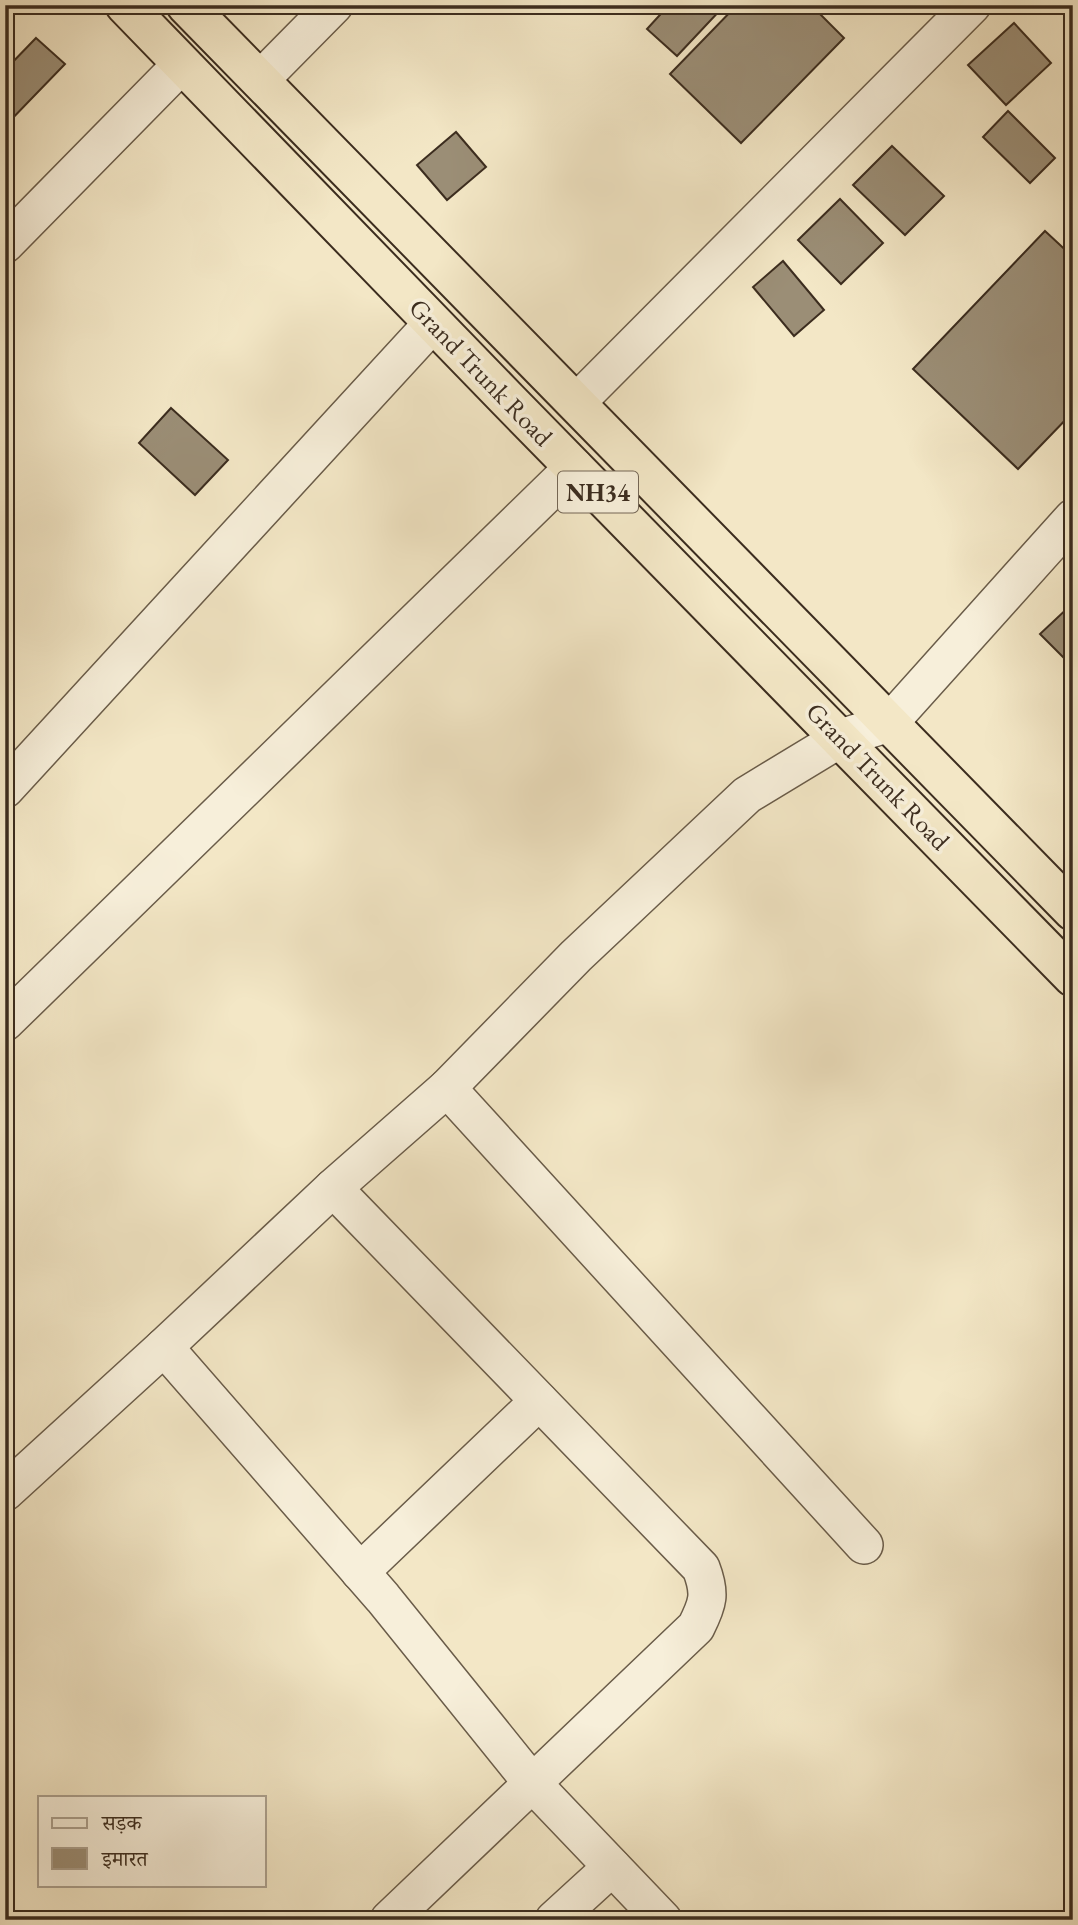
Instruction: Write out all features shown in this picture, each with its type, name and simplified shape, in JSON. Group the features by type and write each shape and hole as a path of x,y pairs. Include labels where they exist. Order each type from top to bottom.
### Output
{"highway":[{"name":"Grand Trunk Road","path":"125,5 1073,977"},
{"name":"Grand Trunk Road","path":"186,5 1073,911"}],"street":[{"path":"260,80 334,5"},
{"path":"576,403 972,5"},
{"path":"5,244 182,64"},
{"path":"5,789 433,323"},
{"path":"5,1021 574,467"},
{"path":"5,1492 333,1188 447,1087 576,956 747,796 841,738 889,723 1073,518"},
{"path":"447,1087 864,1545"},
{"path":"333,1188 701,1568 708,1587 707,1606 696,1627 389,1920"},
{"path":"164,1347 360,1572 533,1784 663,1920"},
{"path":"360,1572 539,1401"},
{"path":"554,1920 612,1867"}],"building":[{"path":"669,5 725,5 677,56 647,29"},
{"path":"737,5 811,5 844,38 741,143 670,74"},
{"path":"1014,23 1051,63 1006,105 968,65"},
{"path":"36,38 65,64 5,126 5,70"},
{"path":"1008,111 1055,158 1030,183 983,137"},
{"path":"456,132 486,167 447,200 417,165"},
{"path":"892,146 944,196 905,235 853,185"},
{"path":"840,199 883,243 841,284 798,240"},
{"path":"1045,231 1073,257 1073,412 1018,469 913,369"},
{"path":"783,261 824,310 794,336 753,287"},
{"path":"171,408 228,460 195,495 139,443"},
{"path":"1073,603 1073,667 1040,634"}]}
